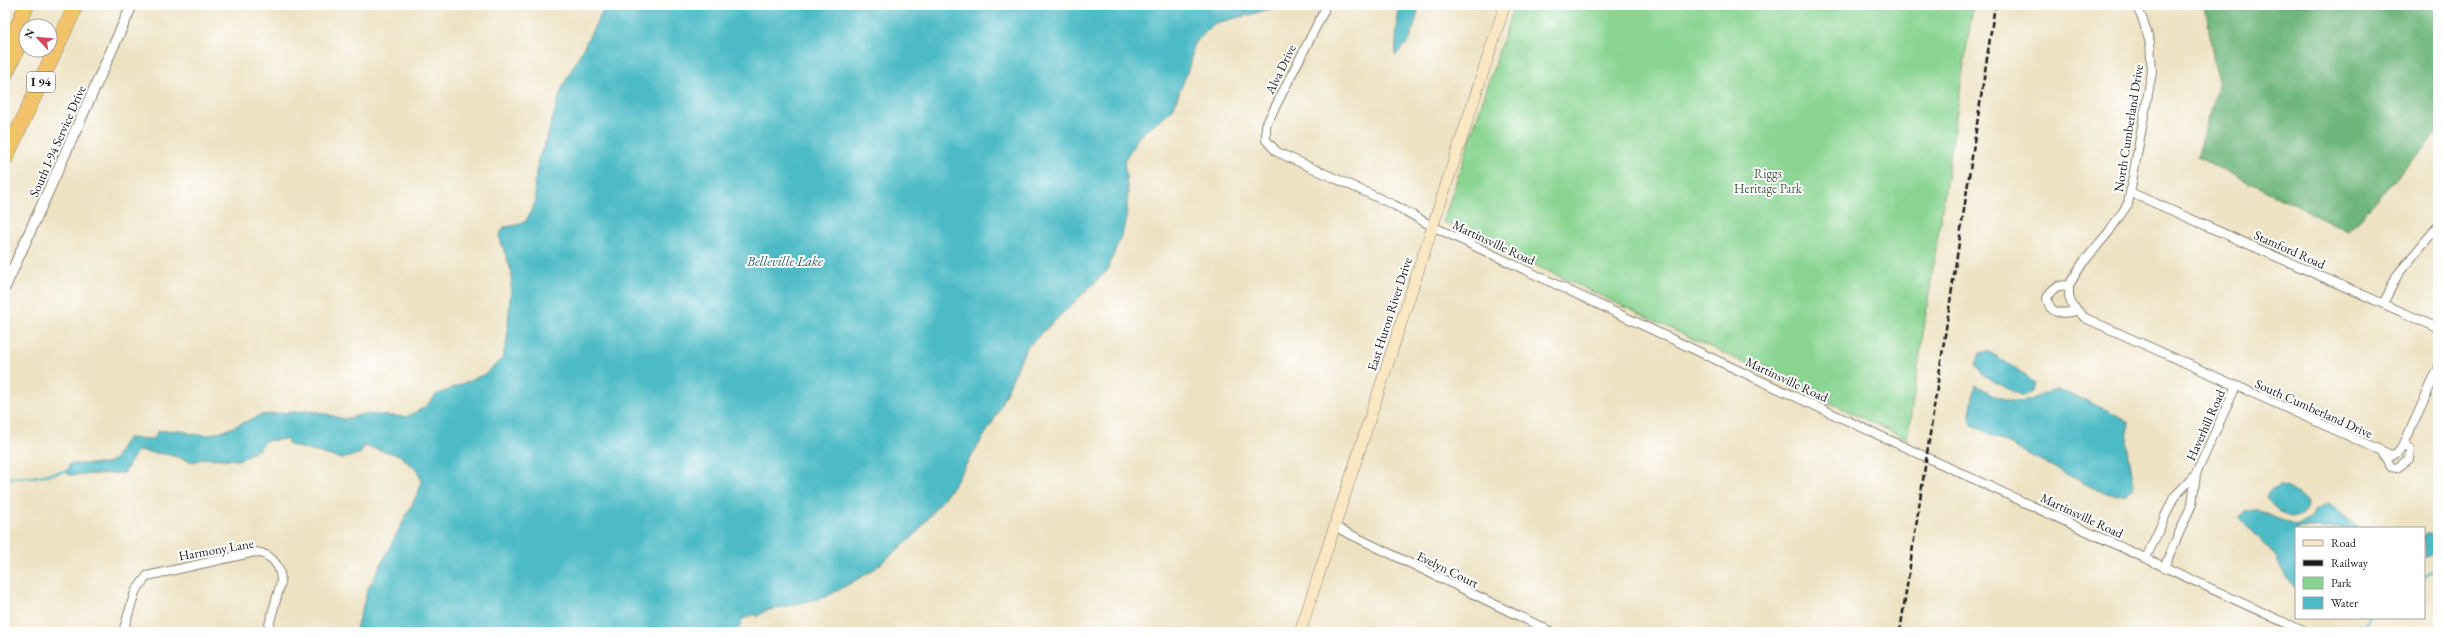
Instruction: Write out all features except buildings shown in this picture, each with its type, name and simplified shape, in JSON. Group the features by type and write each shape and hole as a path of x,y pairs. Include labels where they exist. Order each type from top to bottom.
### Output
{"highway":[{"path":"5,53 27,5"},
{"name":"I 94","path":"31,18 37,5"},
{"name":"I 94","path":"5,159 76,5"},
{"name":"I 94","path":"5,75 18,47"}],"main road":[{"name":"East Huron River Drive","path":"1300,632 1505,5"}],"street":[{"name":"South I-94 Service Drive","path":"5,287 132,5"},
{"name":"North Cumberland Drive","path":"2069,285 2082,264 2122,214 2132,193 2152,72 2150,43 2144,20 2136,5"},
{"name":"Alva Drive","path":"1266,140 1266,125 1324,11"},
{"name":"Martinsville Road","path":"1266,140 1277,152 1394,205 1432,226 2305,632"},
{"name":"Stamford Road","path":"2132,193 2438,328"},
{"path":"2383,304 2398,274 2438,226"},
{"path":"2076,311 2061,314 2052,311 2048,306 2047,298 2052,290 2058,285 2069,285 2069,297 2076,311 2085,318 2236,386"},
{"path":"2404,444 2438,369"},
{"name":"Haverhill Road","path":"2164,567 2192,504 2196,474 2236,386"},
{"name":"South Cumberland Drive","path":"2236,386 2382,452 2391,455 2397,453 2404,444 2410,449 2410,459 2398,468 2391,467 2382,452"},
{"name":"Haverhill Road","path":"2146,558 2174,497 2196,474"},
{"name":"Evelyn Court","path":"1335,527 1552,632"},
{"name":"Harmony Lane","path":"123,632 135,592 147,576 161,571 255,552 272,558 281,574 281,582 267,632"}],"green space":[{"name":"Riggs Heritage Park","path":"1514,5 1973,5 1907,439 1443,222"},
{"path":"2205,5 2438,5 2438,132 2348,231 2197,157 2218,87"}],"water":[{"name":"Belleville Lake","path":"606,5 1281,5 1253,14 1215,23 1193,45 1191,62 1173,109 1139,136 1124,161 1128,192 1126,223 1107,271 1026,348 993,422 952,487 915,535 872,571 826,597 765,611 757,617 755,614 741,620 742,625 733,632 355,632 368,589 419,491 421,480 417,470 399,455 364,446 361,453 342,459 289,445 287,439 264,441 259,449 239,460 205,458 193,462 166,454 137,451 124,473 70,475 67,473 70,464 107,464 115,459 128,438 153,439 158,431 181,430 192,434 208,435 226,430 261,415 304,411 319,412 344,419 365,414 406,417 425,407 436,395 485,374 502,359 507,341 512,273 499,236 504,227 517,225 526,221 536,201 534,184 538,169 537,161 544,147 562,88"},
{"path":"1399,5 1420,5 1410,40 1395,56"},
{"path":"1988,351 2027,376 2034,383 2031,393 2022,396 1983,375 1976,365 1980,353"},
{"path":"1975,385 2002,398 2017,402 2032,399 2048,392 2058,391 2067,393 2085,400 2129,422 2127,443 2134,486 2126,494 2114,495 2097,490 1972,425 1970,415"},
{"path":"2280,486 2295,492 2307,503 2306,509 2300,516 2290,516 2280,512 2269,501 2266,496 2270,490"},
{"path":"2329,503 2357,527 2295,527 2295,588 2285,576 2276,557 2239,518 2245,511 2255,509 2296,526 2310,519 2315,510"},
{"path":"2425,534 2430,534 2438,539 2438,549 2425,557"}],"waterway":[{"path":"5,478 34,477 72,470"},
{"path":"2425,575 2438,568"},
{"path":"2359,632 2368,619"}],"railway":[{"path":"1900,632 1995,5"}]}
